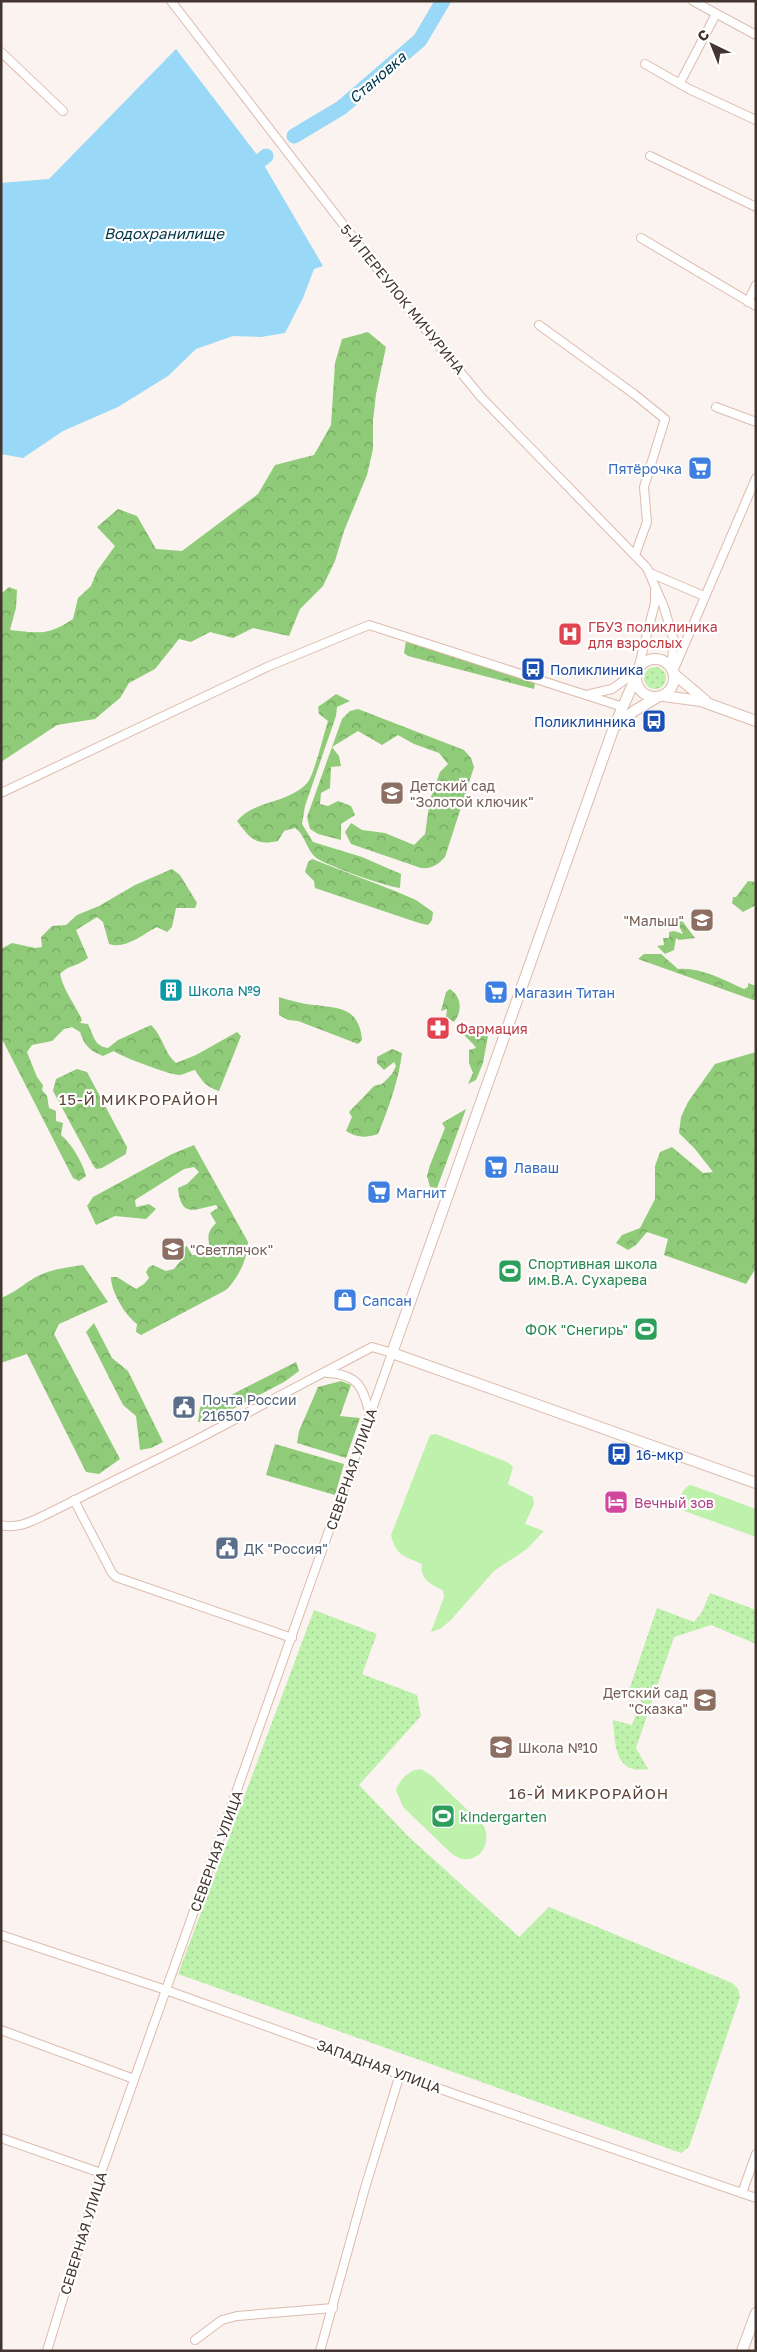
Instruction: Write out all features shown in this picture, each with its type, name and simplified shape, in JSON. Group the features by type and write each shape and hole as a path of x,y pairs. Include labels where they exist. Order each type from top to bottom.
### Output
{"street":[{"name":"5-Й ПЕРЕУЛОК МИЧУРИНА","path":"171,1 406,306 481,397 635,555 651,576 664,607 674,641 673,671"},
{"path":"694,1 756,36"},
{"path":"680,84 716,14"},
{"path":"1,52 64,111"},
{"path":"645,64 680,84 756,120"},
{"path":"650,156 756,207"},
{"path":"641,238 752,304 756,285"},
{"path":"539,326 634,394 665,419 644,487 647,522 635,555"},
{"path":"716,407 756,422"},
{"path":"614,727 634,710 660,697 673,685 673,671 756,478"},
{"path":"392,1352 614,727 637,672 655,603 651,576 704,596"},
{"path":"1,793 267,667 368,625 622,707"},
{"path":"582,693 605,692 637,672 644,662 656,659 665,662 698,696 714,705"},
{"path":"637,672 637,686 643,694 690,699 714,705 756,721"},
{"path":"1,1525 10,1527 24,1524 45,1515 194,1441 372,1347 392,1352 756,1483"},
{"name":"СЕВЕРНАЯ УЛИЦА","path":"47,2351 101,2173 392,1352"},
{"path":"325,1373 338,1373 355,1380 361,1388 370,1415"},
{"path":"74,1500 112,1573 116,1577 292,1638"},
{"name":"ЗАПАДНАЯ УЛИЦА","path":"1,1935 166,1990 756,2198"},
{"path":"1,2030 134,2079"},
{"path":"320,2351 365,2188 400,2074"},
{"path":"1,2138 101,2173"},
{"path":"742,2193 756,2154"},
{"path":"196,2340 222,2320 237,2316 333,2308"},
{"path":"742,2351 756,2313"}],"green space":[{"path":"368,332 386,347 376,394 373,421 373,449 367,475 344,531 335,561 323,586 300,609 289,636 253,628 233,638 210,632 191,642 179,639 155,669 129,683 120,698 95,719 57,725 1,762 1,594 9,587 17,590 16,608 10,630 29,632 50,631 73,619 78,598 91,586 97,571 115,546 97,527 118,509 137,516 156,549 182,551 258,494 275,465 314,455 331,425 335,363 342,339"},
{"path":"406,641 535,683 534,689 408,656 404,653"},
{"path":"651,667 659,667 666,674 666,682 659,689 651,689 644,682 644,674"},
{"path":"336,694 350,701 337,707 336,716 305,806 302,824 313,842 362,857 401,874 400,888 358,876 318,859 295,828 284,831 278,841 264,842 250,836 237,821 252,809 290,795 307,783 316,763 328,721 319,714 318,707"},
{"path":"358,709 464,750 471,758 474,767 445,857 434,866 421,868 351,844 345,832 351,823 362,830 385,833 414,845 425,834 430,800 440,772 448,764 439,753 414,744 398,735 382,745 358,731 332,747 342,719 350,711"},
{"path":"332,747 339,756 341,766 331,767 330,788 321,793 320,804 328,806 338,801 351,806 355,815 341,824 341,840 318,834 310,829 307,817"},
{"path":"312,859 416,900 433,912 432,920 428,925 419,923 315,888 314,881 305,872 308,862"},
{"path":"172,869 180,875 197,903 195,908 176,908 172,927 167,932 157,927 121,945 109,944 103,922 97,917 76,930 88,958 60,974 64,987 82,1020 80,1023 88,1024 95,1040 103,1047 108,1048 118,1040 151,1025 176,1063 196,1055 237,1032 241,1036 219,1091 205,1083 195,1070 180,1075 135,1061 114,1051 103,1056 98,1054 88,1047 83,1041 80,1032 72,1027 64,1029 52,1041 32,1045 27,1052 37,1077 43,1085 42,1090 47,1096 49,1108 56,1111 56,1121 63,1123 61,1135 73,1148 86,1176 79,1181 73,1178 1,1037 1,949 12,943 35,948 42,947 41,937 52,926 66,925 77,915 99,906 135,885"},
{"path":"748,881 756,882 756,905 743,912 732,903 733,897 736,897"},
{"path":"680,918 695,938 679,940 676,938 674,950 665,954 657,946 664,945 663,938 669,938 669,932 674,931 683,934 678,924"},
{"path":"644,954 661,954 678,969 704,972 744,989 748,987 748,983 756,986 756,1001 638,959"},
{"path":"450,989 457,996 460,1009 454,1022 446,1017 447,1009 441,1011 446,992"},
{"path":"279,997 300,1003 332,1007 346,1011 357,1021 362,1040 358,1044 298,1021 288,1020 279,1015"},
{"path":"464,1027 488,1036 483,1063 476,1080 468,1084 473,1073 469,1063 469,1050 476,1048 461,1030"},
{"path":"392,1049 402,1053 401,1063 393,1094 378,1134 361,1137 346,1131 352,1117 349,1112 374,1086 382,1084 392,1074 396,1066 394,1062 384,1070 377,1063 377,1057"},
{"path":"756,1052 756,1268 746,1284 664,1255 668,1239 647,1232 636,1245 628,1250 616,1243 622,1235 640,1228 655,1199 655,1166 660,1152 672,1147 703,1173 713,1172 695,1149 679,1133 681,1117 688,1102 715,1064"},
{"path":"77,1069 87,1072 127,1147 126,1154 102,1168 96,1169 93,1165 53,1091 56,1079"},
{"path":"466,1109 437,1188 430,1187 427,1176 445,1128 442,1123"},
{"path":"194,1145 248,1242 246,1255 238,1274 226,1290 141,1335 136,1332 137,1324 120,1303 113,1289 111,1277 117,1277 136,1289 149,1278 146,1272 149,1267 153,1265 166,1271 174,1269 182,1259 178,1251 187,1246 192,1255 197,1255 210,1247 209,1234 216,1223 210,1213 218,1208 216,1205 190,1210 182,1204 178,1188 187,1184 199,1172 194,1167 184,1169 135,1200 136,1207 149,1204 156,1209 146,1219 115,1216 96,1225 87,1206 93,1197 172,1154"},
{"path":"83,1265 108,1302 59,1324 54,1334 120,1459 99,1474 86,1472 27,1354 1,1363 1,1298 45,1273 61,1268"},
{"path":"94,1323 112,1358 128,1371 163,1442 151,1448 140,1450 136,1416 123,1405 86,1332"},
{"path":"296,1362 299,1371 284,1382 210,1421 198,1422 200,1407 227,1397"},
{"path":"341,1381 351,1385 340,1416 360,1418 346,1458 297,1443 299,1431 318,1387"},
{"path":"436,1434 507,1462 513,1467 508,1484 533,1497 534,1504 525,1524 544,1531 527,1549 494,1571 450,1621 440,1629 431,1632 444,1597 443,1590 427,1581 422,1573 422,1564 398,1551 391,1535 430,1435"},
{"path":"275,1444 344,1464 335,1495 266,1475"},
{"path":"691,1485 756,1509 756,1537 682,1510 680,1503 681,1495"},
{"path":"710,1593 756,1610 756,1644 711,1625 674,1637 636,1748 648,1769 637,1770 629,1767 623,1763 616,1748 613,1720 632,1725 641,1701 628,1693 657,1608 694,1622 702,1612"},
{"path":"314,1610 377,1634 362,1674 417,1695 421,1716 359,1785 409,1837 519,1937 549,1907 732,1983 738,1989 740,1997 689,2147 681,2153 178,1974"},
{"name":"kindergarten","path":"421,1769 432,1776 483,1825 486,1831 486,1842 484,1848 476,1856 470,1859 463,1859 452,1854 403,1807 396,1790 403,1778 409,1773"}],"water":[{"name":"Водохранилище","path":"176,49 261,160 323,266 314,269 303,298 285,333 261,337 233,336 196,349 168,376 118,407 63,431 23,458 1,454 1,183 49,179"}],"waterway":[{"name":"Становка","path":"294,136 341,108 420,40 443,1"},
{"name":"Становка","path":"261,160 266,156"}],"place":[{"name":"Пятёрочка","path":"700,468"},
{"name":"ГБУЗ поликлиника для взрослых","path":"570,634"},
{"name":"Поликлиника","path":"533,669"},
{"name":"Поликлинника","path":"654,721"},
{"name":"Детский сад \"Золотой ключик\"","path":"392,793"},
{"name":"\"Малыш\"","path":"702,920"},
{"name":"Школа №9","path":"171,990"},
{"name":"Магазин Титан","path":"496,992"},
{"name":"Фармация","path":"438,1028"},
{"name":"Лаваш","path":"496,1167"},
{"name":"Магнит","path":"379,1192"},
{"name":"\"Светлячок\"","path":"173,1249"},
{"name":"Спортивная школа им.В.А. Сухарева","path":"510,1271"},
{"name":"Сапсан","path":"345,1300"},
{"name":"ФОК \"Снегирь\"","path":"646,1329"},
{"name":"Почта России 216507","path":"184,1407"},
{"name":"16-мкр","path":"619,1454"},
{"name":"Вечный зов","path":"616,1502"},
{"name":"ДК \"Россия\"","path":"227,1548"},
{"name":"Детский сад \"Сказка\"","path":"705,1700"},
{"name":"Школа №10","path":"501,1747"},
{"name":"kindergarten","path":"443,1816"}],"district":[{"name":"15-Й МИКРОРАЙОН","path":"139,1099"},
{"name":"16-Й МИКРОРАЙОН","path":"589,1793"}]}
